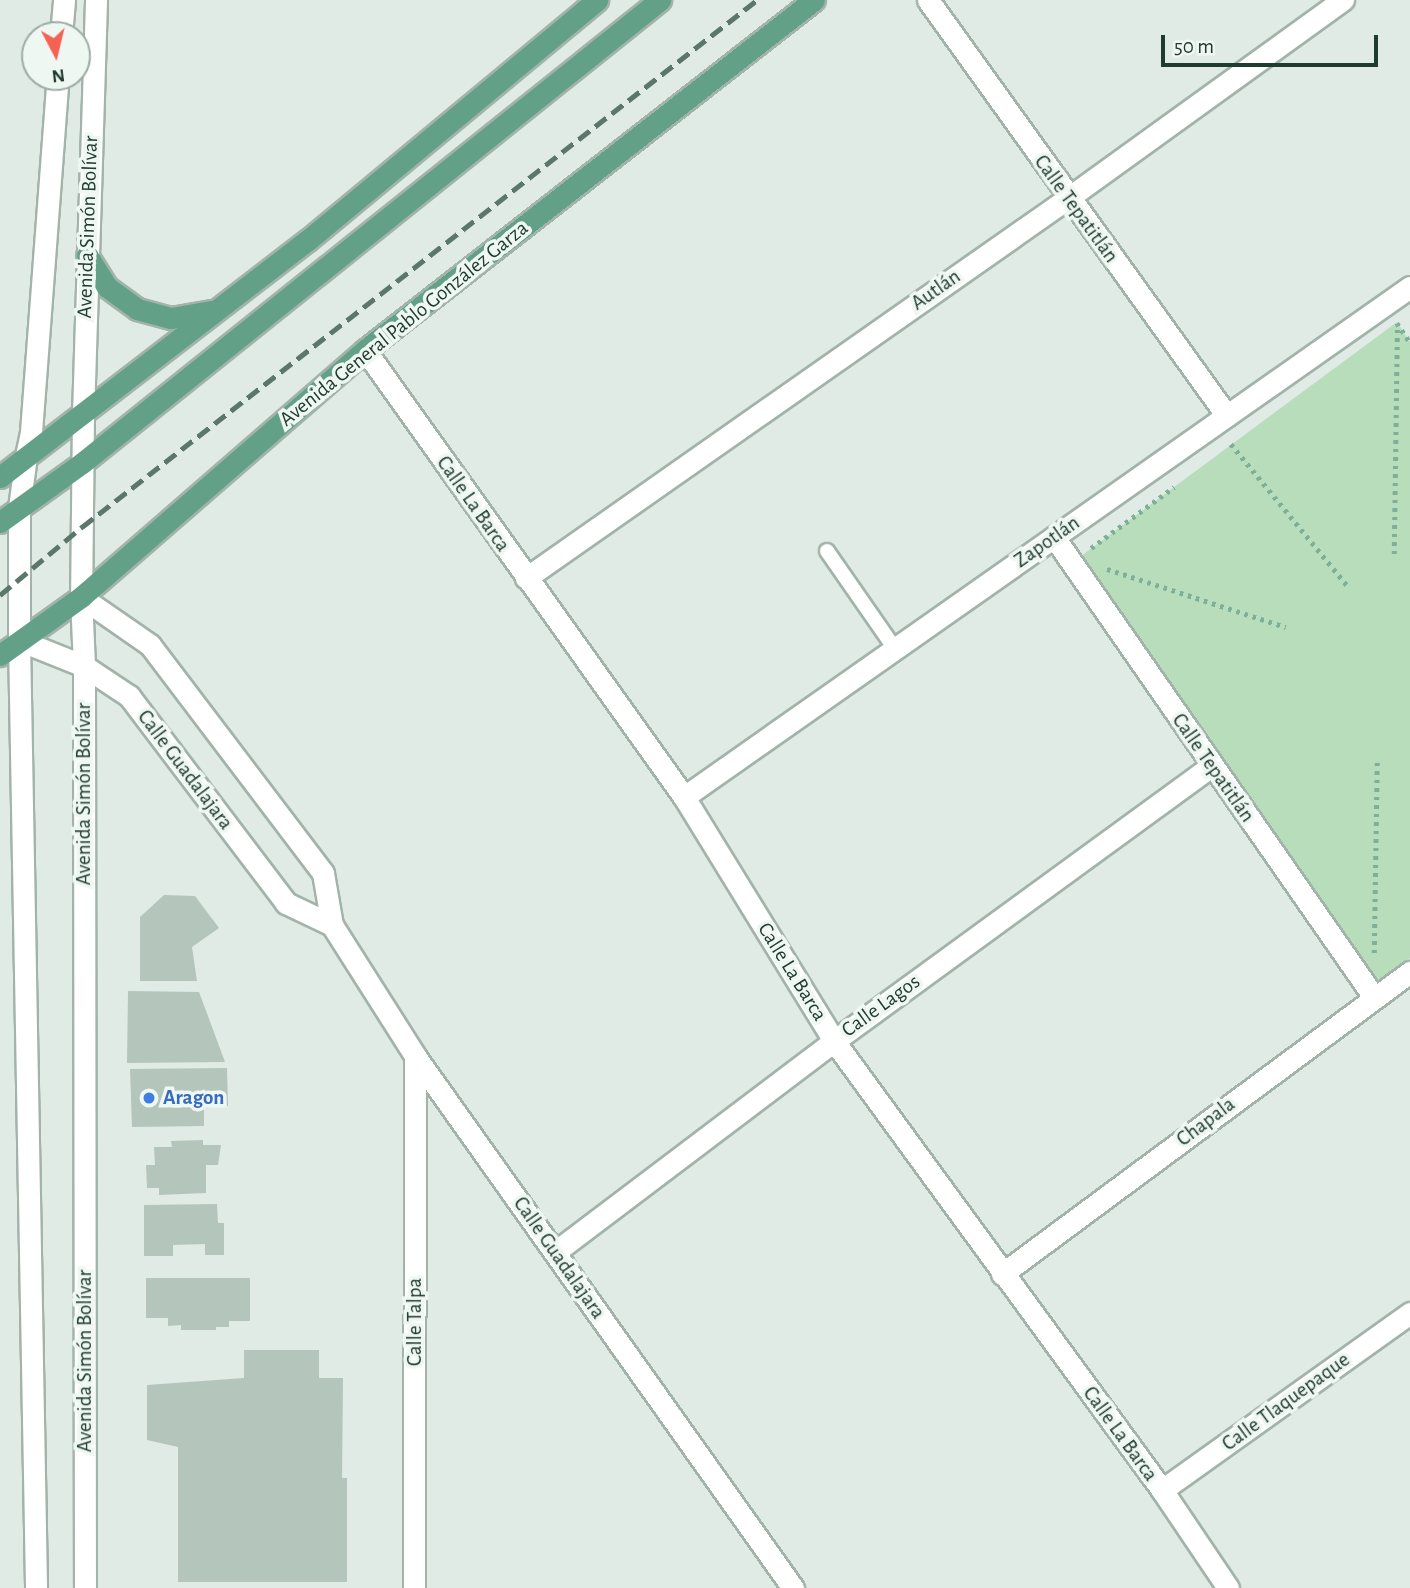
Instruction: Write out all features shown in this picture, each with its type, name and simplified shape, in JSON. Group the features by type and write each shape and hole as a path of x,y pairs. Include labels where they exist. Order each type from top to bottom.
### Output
{"main road":[{"path":"0,477 308,240 597,0"},
{"path":"0,522 82,463 660,0"},
{"name":"Avenida General Pablo González Garza","path":"0,655 80,597 365,351 814,0"},
{"path":"87,256 107,287 137,309 171,318 205,314 221,308"}],"street":[{"path":"62,21 64,0"},
{"name":"Avenida Simón Bolívar","path":"85,1588 84,666 80,597 87,256 96,0"},
{"name":"Calle Tepatitlán","path":"928,0 1227,416"},
{"name":"Autlán","path":"526,578 1068,198 1343,0"},
{"name":"Avenida Simón Bolívar","path":"36,1588 19,508 31,432 57,91"},
{"name":"Zapotlán","path":"684,797 1409,291"},
{"name":"Calle La Barca","path":"365,351 684,797 834,1041 1162,1490 1228,1588"},
{"name":"Calle Tepatitlán","path":"1054,537 1374,997"},
{"name":"Calle Guadalajara","path":"80,597 150,645 323,873 332,925 415,1056 793,1588"},
{"name":"Calle Guadalajara","path":"19,640 84,666 129,696 286,903 332,925"},
{"name":"Calle Lagos","path":"555,1252 834,1041 1211,766"},
{"name":"Chapala","path":"1002,1274 1410,972"},
{"name":"Calle Talpa","path":"414,1588 415,1056"},
{"name":"Calle Tlaquepaque","path":"1162,1490 1410,1313"}],"lane":[{"path":"827,551 895,649"}],"path":[{"path":"1386,330 1397,322"},
{"path":"1397,322 1410,342"},
{"path":"1394,554 1397,322"},
{"path":"1220,453 1242,436"},
{"path":"1231,444 1347,585"},
{"path":"1088,551 1176,485"},
{"path":"1103,568 1286,627"},
{"path":"1374,956 1377,762"}],"green space":[{"path":"1397,322 1410,342 1410,958 1374,984 1077,559"}],"building":[{"path":"164,895 195,896 219,928 192,947 197,981 140,981 140,917"},
{"path":"128,991 199,992 225,1062 127,1063"},
{"path":"227,1068 228,1106 204,1107 204,1126 132,1127 130,1069"},
{"path":"203,1140 203,1145 221,1145 218,1165 206,1165 206,1193 159,1195 159,1188 147,1188 146,1165 155,1165 154,1147 172,1147 171,1141"},
{"path":"217,1204 218,1223 224,1223 224,1255 205,1255 205,1244 173,1245 173,1256 144,1256 144,1205"},
{"path":"146,1278 250,1278 250,1321 229,1321 229,1327 216,1327 216,1330 181,1330 181,1325 168,1326 168,1318 146,1318"},
{"path":"244,1350 319,1350 319,1378 343,1378 342,1478 347,1478 347,1582 178,1582 178,1447 147,1440 147,1385 244,1378"}],"railway":[{"path":"0,595 82,527 757,0"}],"place":[{"name":"Aragon","path":"149,1098"}]}
